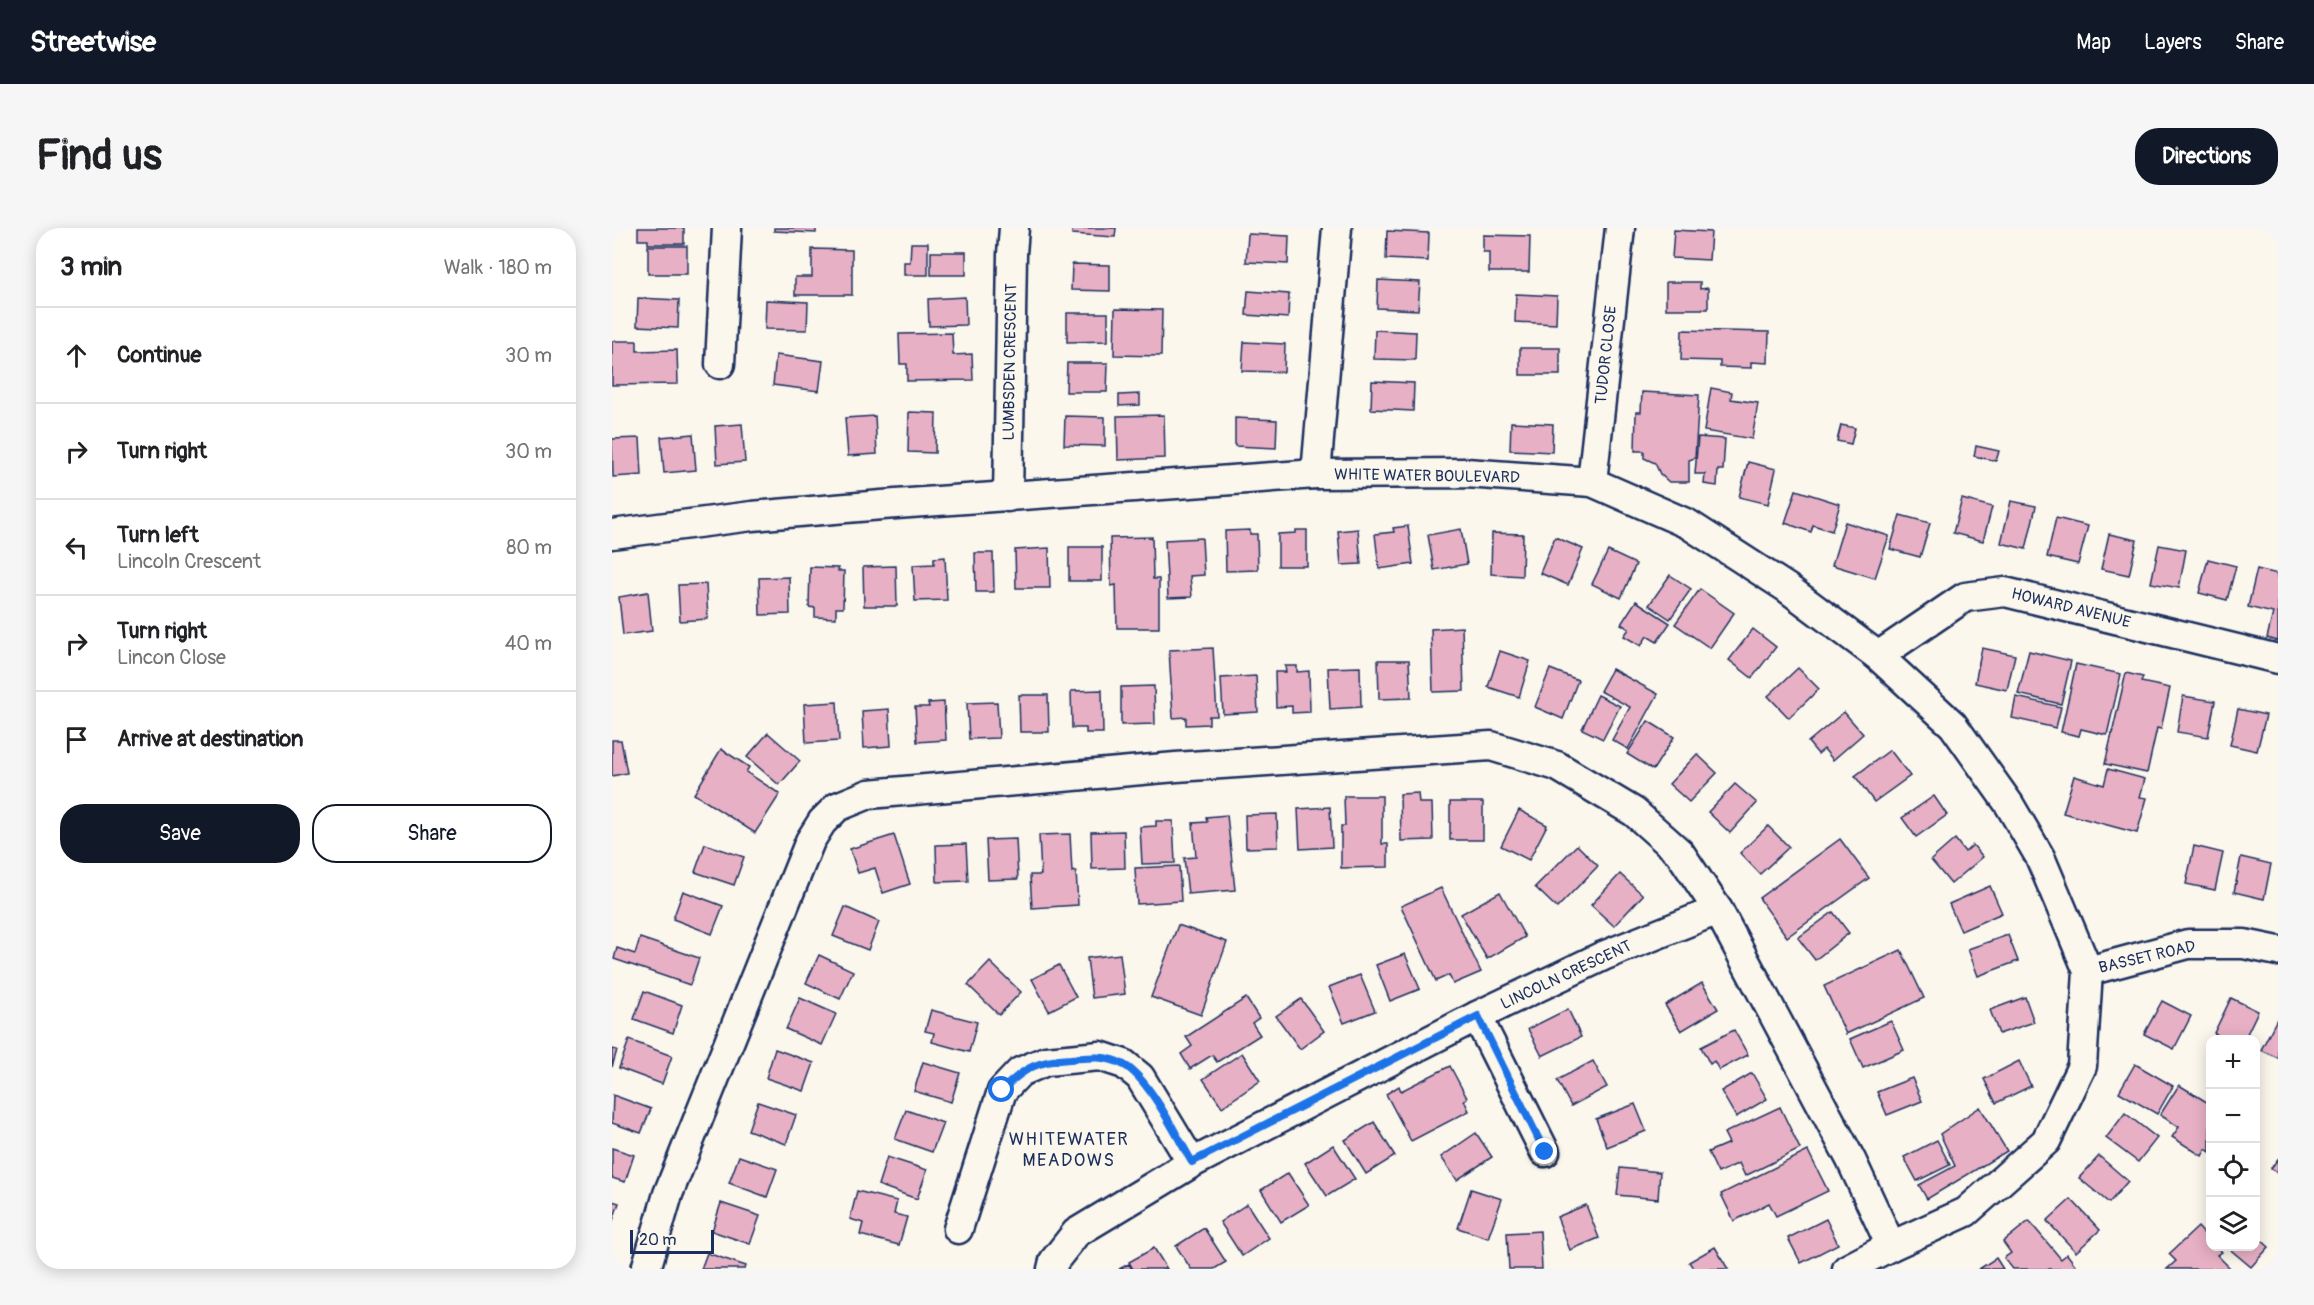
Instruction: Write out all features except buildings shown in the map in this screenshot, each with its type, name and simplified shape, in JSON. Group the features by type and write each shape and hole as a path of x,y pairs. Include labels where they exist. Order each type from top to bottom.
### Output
{"street":[{"path":"720,364 728,228"},
{"name":"LUMBSDEN CRESCENT","path":"1008,497 1011,254 1014,228"},
{"path":"1316,474 1337,228"},
{"name":"TUDOR CLOSE","path":"1592,482 1620,228"},
{"name":"WHITE WATER BOULEVARD","path":"612,534 752,516 1316,474 1466,473 1592,482 1688,524 1787,588 1878,656 1953,725 2009,804 2040,858 2088,971 2082,1066 2046,1141 1966,1212 1847,1269"},
{"name":"HOWARD AVENUE","path":"1878,656 1965,597 2005,592 2278,659"},
{"path":"646,1269 668,1194 810,841 822,822 837,807 869,794 1176,767 1491,746 1557,766 1634,812 1680,853 1718,910 1851,1160 1891,1246"},
{"name":"LINCOLN CRESCENT","path":"1052,1269 1054,1261 1076,1233 1192,1162 1478,1016 1603,956 1718,910"},
{"name":"BASSET ROAD","path":"2088,971 2188,944 2244,944 2278,951"},
{"path":"1478,1016 1545,1152"},
{"path":"958,1228 1002,1090 1020,1072 1046,1060 1100,1056 1124,1064 1140,1077 1192,1162"}],"district":[{"name":"WHITEWATER MEADOWS","path":"1069,1149"}],"route":[{"path":"1002,1090 1020,1072 1046,1060 1100,1056 1124,1064 1140,1077 1192,1162 1478,1016 1545,1152"}]}
